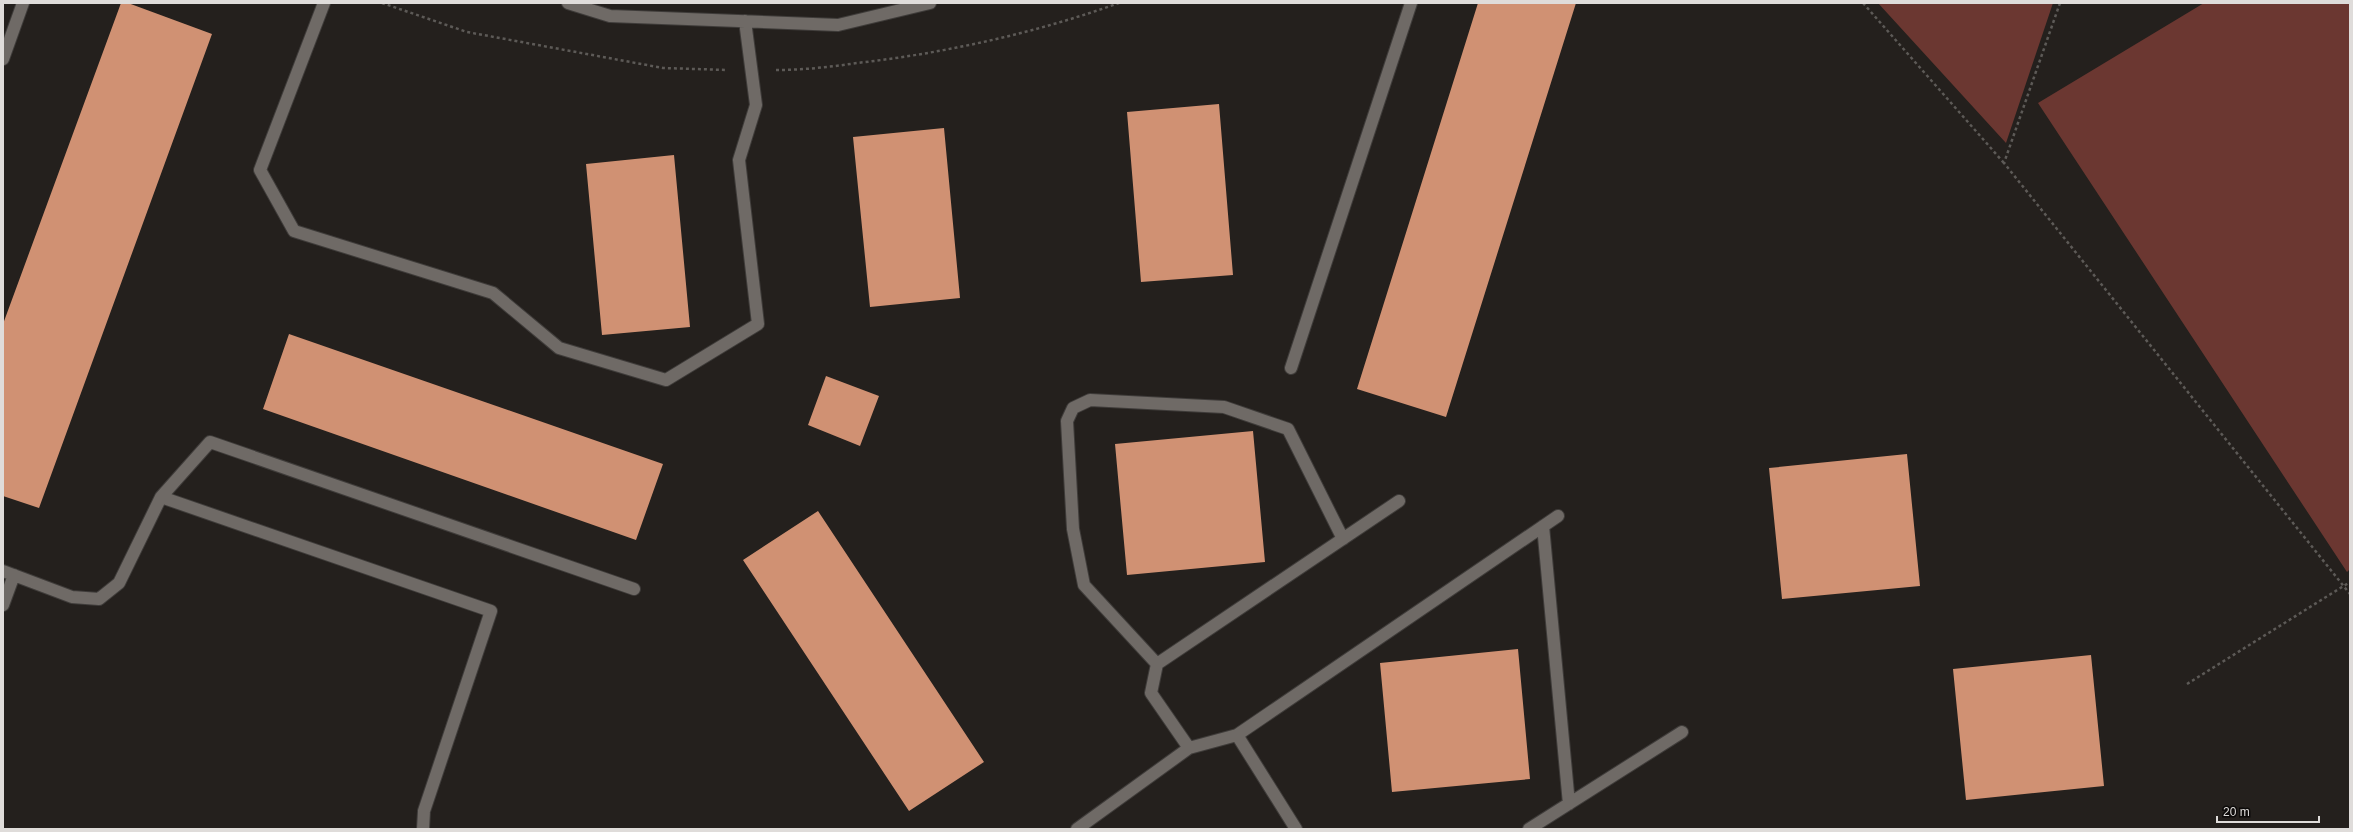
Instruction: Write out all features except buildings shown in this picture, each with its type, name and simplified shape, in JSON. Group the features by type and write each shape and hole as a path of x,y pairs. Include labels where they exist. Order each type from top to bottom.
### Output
{"street":[{"path":"3,59 23,3"},
{"path":"324,3 260,170 294,231 493,293 560,348 666,380 758,324 739,160 756,105 745,21"},
{"path":"568,3 610,16 838,25 930,3"},
{"path":"1291,368 1411,3"},
{"path":"1157,664 1084,585 1073,529 1067,421 1073,408 1090,400 1224,407 1288,429 1343,539"},
{"path":"3,605 9,573 72,597 99,599 119,583 161,497 210,442 634,589"},
{"path":"161,497 491,611 424,811 423,829"},
{"path":"1189,748 1151,693 1157,664 1399,501"},
{"path":"1081,828 1189,748 1237,735 1558,516"},
{"path":"1543,526 1569,804"},
{"path":"1529,829 1682,732"},
{"path":"1237,735 1296,829"}],"path":[{"path":"1863,3 2004,163 2350,594"},
{"path":"2004,163 2060,3"},
{"path":"2187,684 2350,582"}],"shaded area":[{"path":"1878,3 2053,3 2006,143"},
{"path":"2204,3 2350,3 2350,569 2347,572 2038,103"}]}
